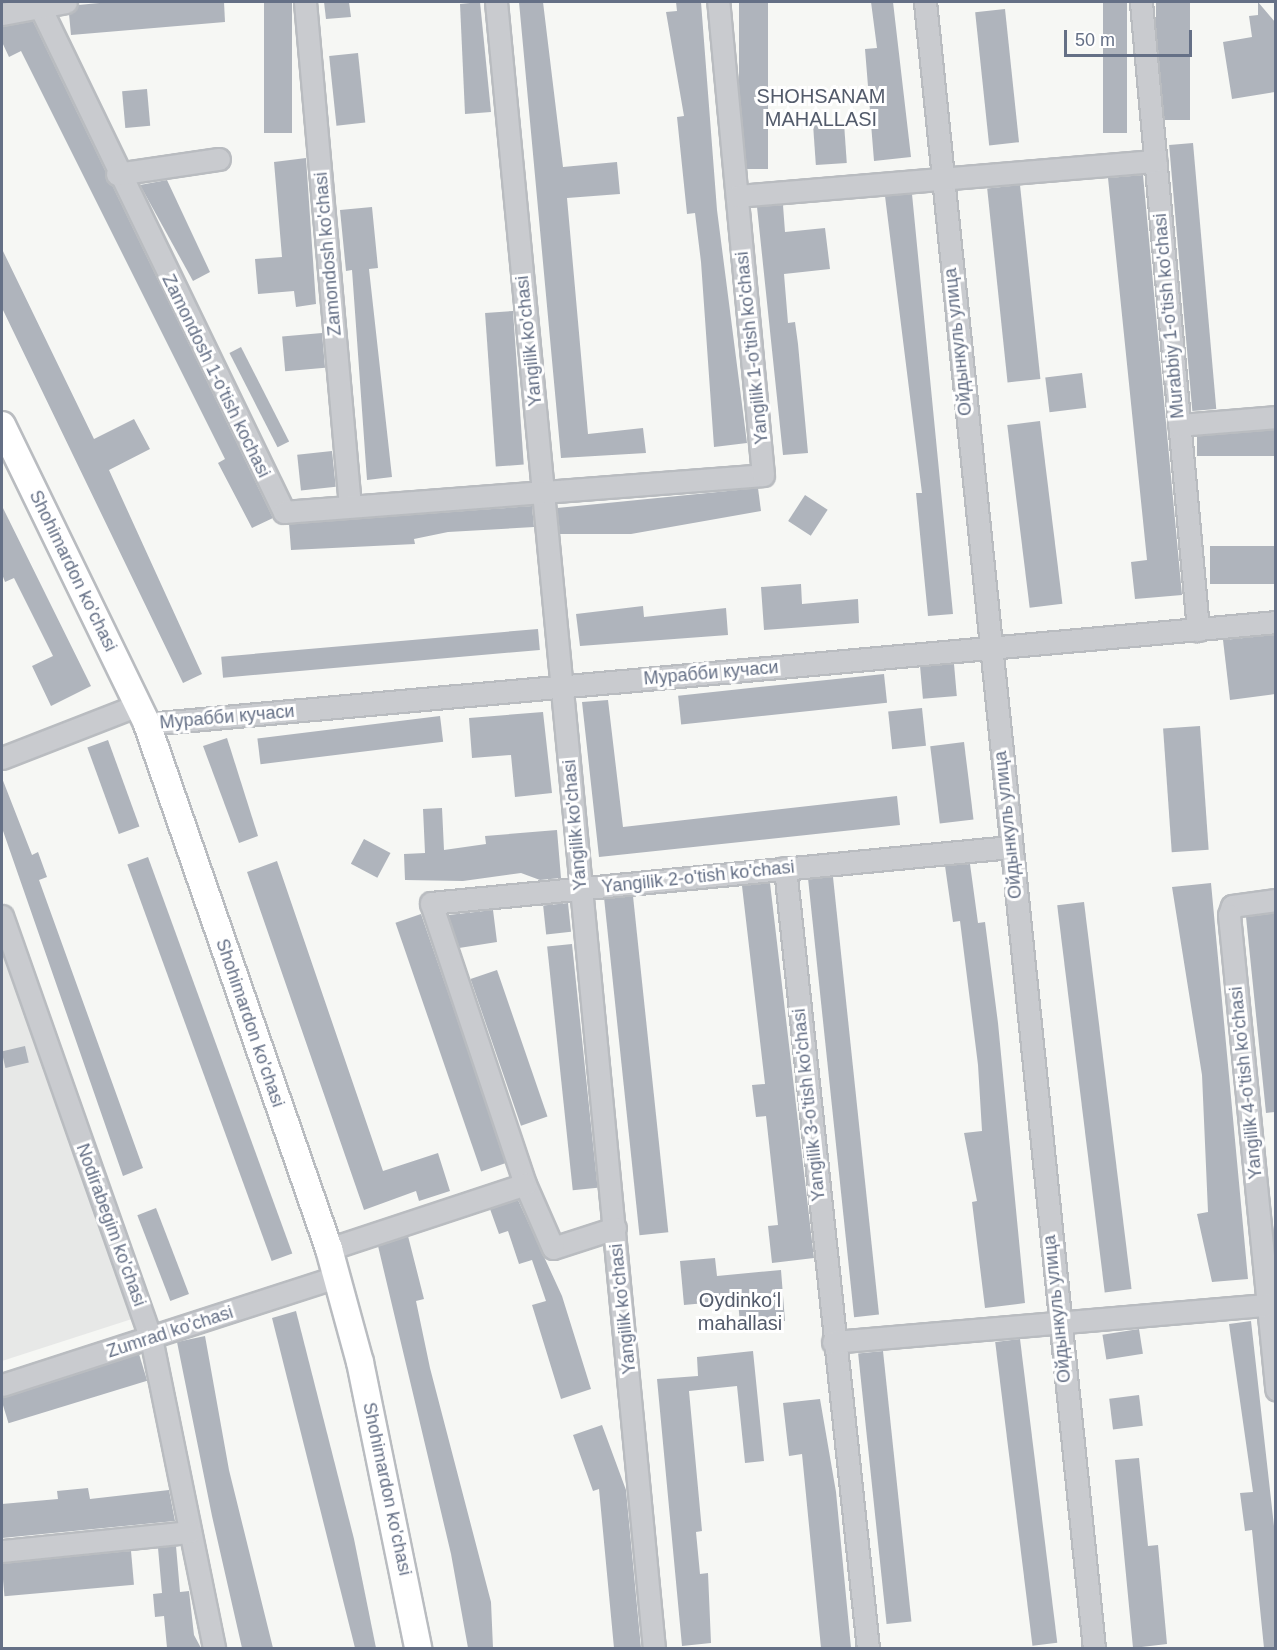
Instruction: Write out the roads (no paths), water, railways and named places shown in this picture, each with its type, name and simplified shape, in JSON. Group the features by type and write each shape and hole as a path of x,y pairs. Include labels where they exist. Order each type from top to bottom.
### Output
{"main road":[{"name":"Shohimardon ko'chasi","path":"2,425 142,715 329,1249 380,1452 418,1648"}],"street":[{"path":"2,14 39,5 66,2"},
{"name":"Zamondosh ko'chasi","path":"305,2 350,506"},
{"name":"Yangilik ko'chasi","path":"495,2 654,1648"},
{"name":"Yangilik 1-o'tish ko'chasi","path":"543,492 763,475 718,2"},
{"name":"Ойдынкуль улица","path":"926,2 941,180 1058,1326 1094,1648"},
{"name":"Murabbiy 1-o'tish ko'chasi","path":"1141,2 1198,630"},
{"name":"Zamondosh 1-o'tish kochasi","path":"39,5 117,174 281,509 543,492"},
{"path":"117,174 219,159"},
{"path":"737,196 1155,161"},
{"path":"1179,425 1275,417"},
{"name":"Мурабби кучаси","path":"2,758 142,715 562,687 1275,622"},
{"name":"Yangilik 2-o'tish ko'chasi","path":"615,1228 553,1248 525,1184 429,906 581,888 1010,847"},
{"name":"Yangilik 3-o'tish ko'chasi","path":"785,868 833,1342 868,1648"},
{"name":"Yangilik 4-o'tish ko'chasi","path":"1275,900 1232,906 1229,915 1275,1390"},
{"name":"Nodirabegim ko'chasi","path":"2,916 151,1338 214,1648"},
{"path":"329,1249 525,1184"},
{"name":"Zumrad ko'chasi","path":"2,1385 337,1277"},
{"path":"833,1342 1058,1326 1268,1305"},
{"path":"2,1551 190,1532"}],"district":[{"name":"SHOHSANAM MAHALLASI","path":"821,108"},
{"name":"Oydinkoʻl mahallasi","path":"740,1312"}]}
